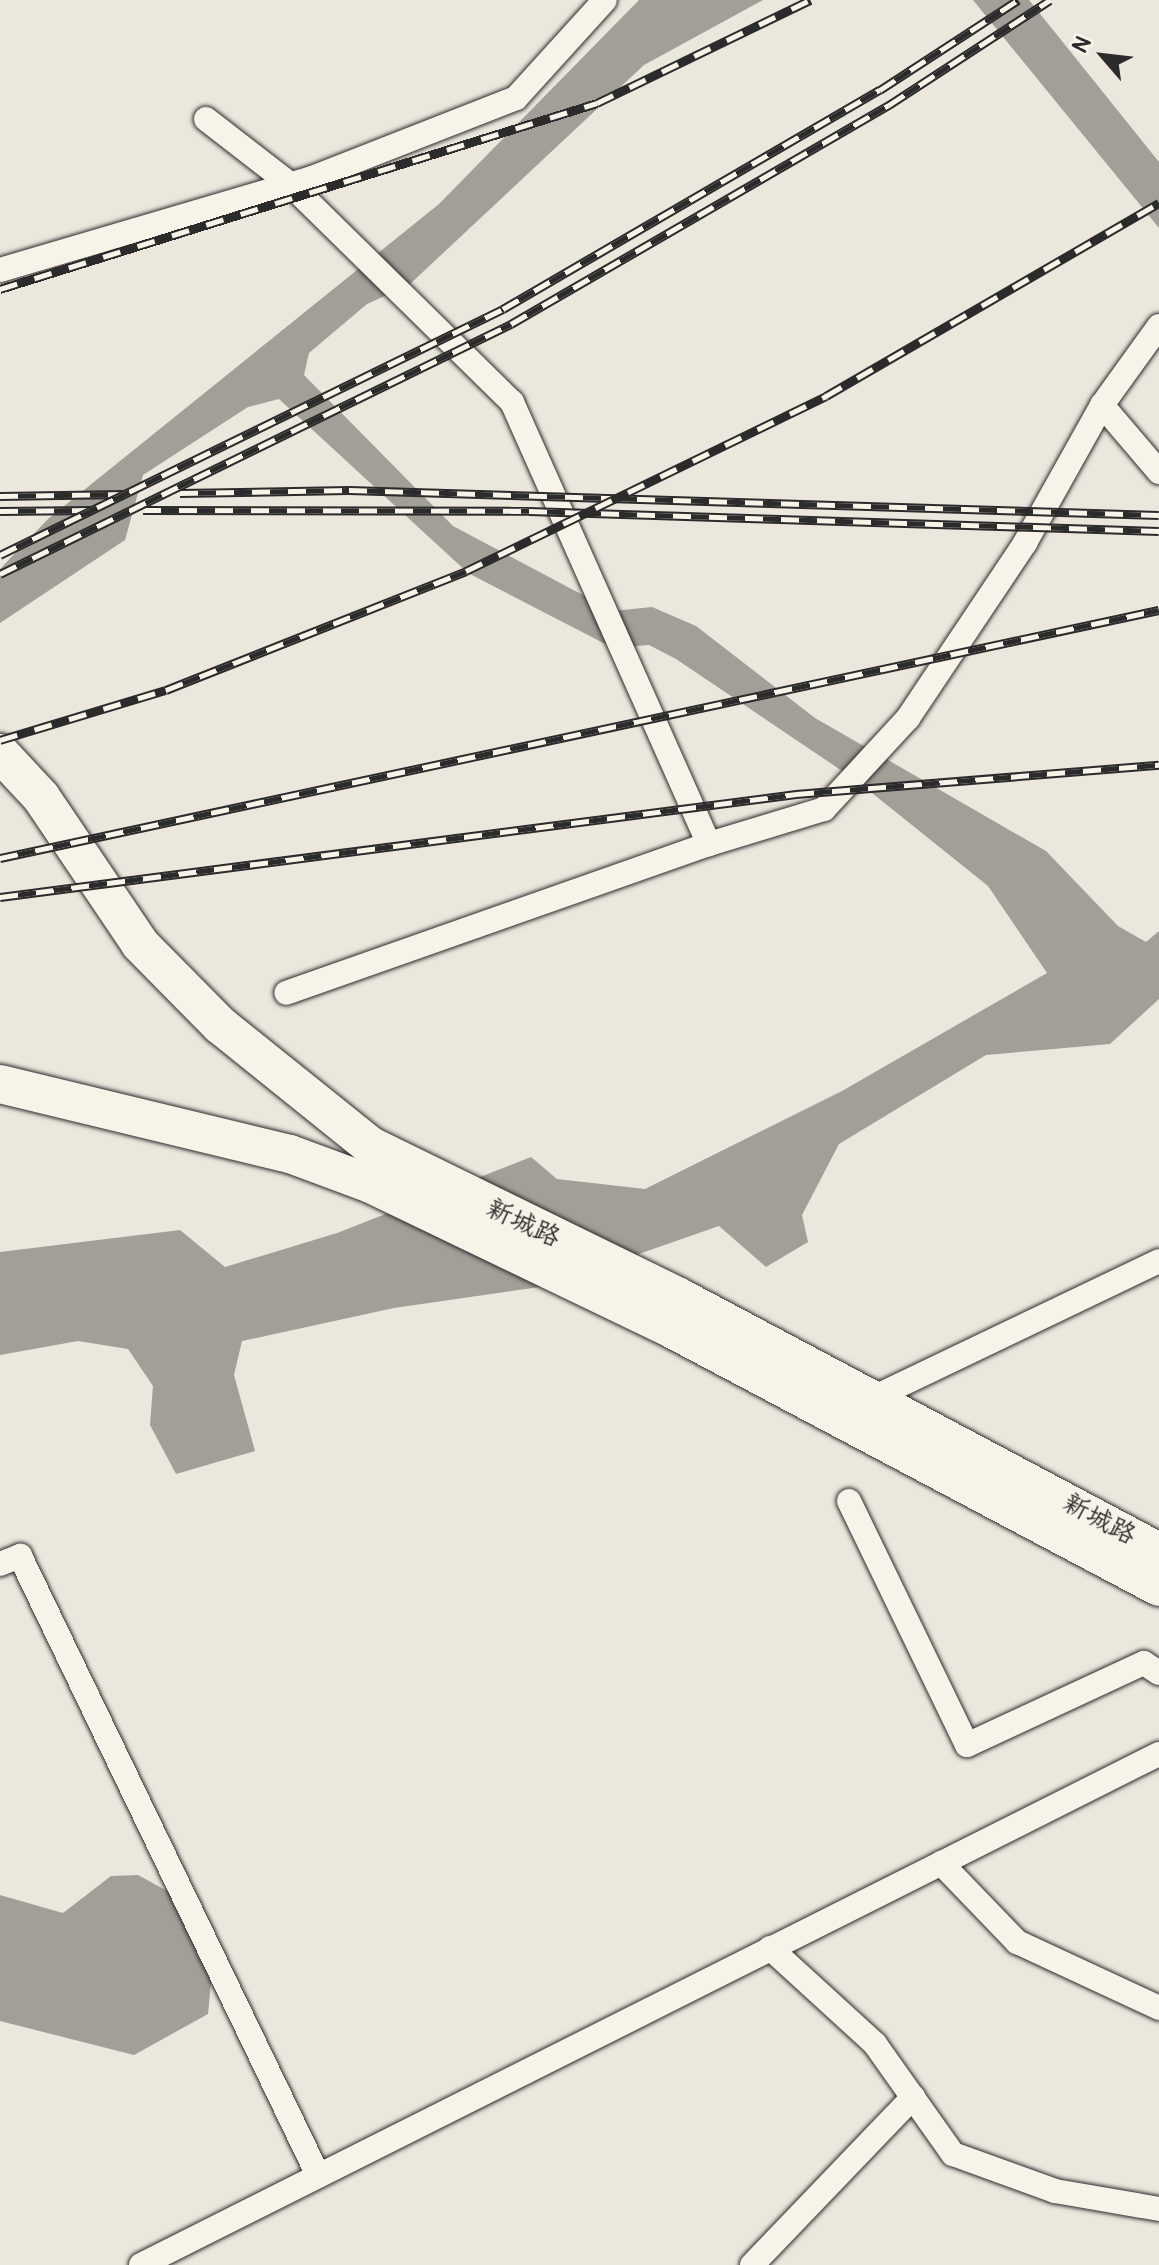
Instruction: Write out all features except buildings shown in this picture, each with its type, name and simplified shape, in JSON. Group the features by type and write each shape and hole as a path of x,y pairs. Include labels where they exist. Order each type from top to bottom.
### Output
{"main road":[{"name":"新城路","path":"0,753 41,797 140,944 220,1025 307,1101 447,1187 624,1271 1159,1552"},
{"name":"新城路","path":"0,1084 290,1154 406,1200 576,1283 1159,1587"}],"street":[{"path":"0,270 291,185 516,98 605,0"},
{"path":"206,119 291,185 512,402 709,844"},
{"path":"287,993 709,844 824,809 908,718 1025,543 1102,405 1159,326"},
{"path":"1102,405 1159,472"},
{"path":"871,1399 1159,1261"},
{"path":"849,1501 967,1745 1144,1663 1159,1673"},
{"path":"0,1564 20,1556 317,2173"},
{"path":"141,2265 317,2173 1159,1754"},
{"path":"941,1863 1017,1942 1159,2008"},
{"path":"770,1948 875,2044 953,2154 1055,2191 1159,2209"},
{"path":"752,2265 913,2097"}],"shaded area":[{"path":"639,0 763,0 644,65 409,285 367,304 309,353 304,375 453,526 613,611 652,607 696,626 815,718 1046,851 1118,926 1146,942 1159,931 1159,999 1110,1044 986,1055 839,1144 802,1215 808,1242 766,1267 719,1226 547,1286 394,1308 242,1341 234,1375 255,1451 176,1474 150,1425 153,1386 128,1349 78,1341 0,1355 0,1252 180,1230 225,1267 337,1233 531,1157 557,1179 645,1189 842,1091 1047,973 988,886 857,781 676,659 649,645 613,648 468,573 279,399 248,407 143,475 125,540 0,623 0,569 48,519 439,204"},
{"path":"973,0 1029,0 1159,162 1159,228"},
{"path":"138,1875 191,1904 198,1956 212,1973 208,2014 134,2055 0,2021 0,1895 63,1913 111,1876"}],"railway":[{"path":"0,289 597,103 810,0"},
{"path":"0,555 503,309 880,90 1018,0"},
{"path":"0,574 511,324 889,105 1050,0"},
{"path":"0,740 166,690 466,571 826,396 1159,203"},
{"path":"180,493 349,490 1159,515"},
{"path":"0,496 124,494"},
{"path":"0,511 91,510"},
{"path":"143,510 529,511 1159,531"},
{"path":"0,858 1159,610"},
{"path":"0,897 796,794 1159,765"}]}
